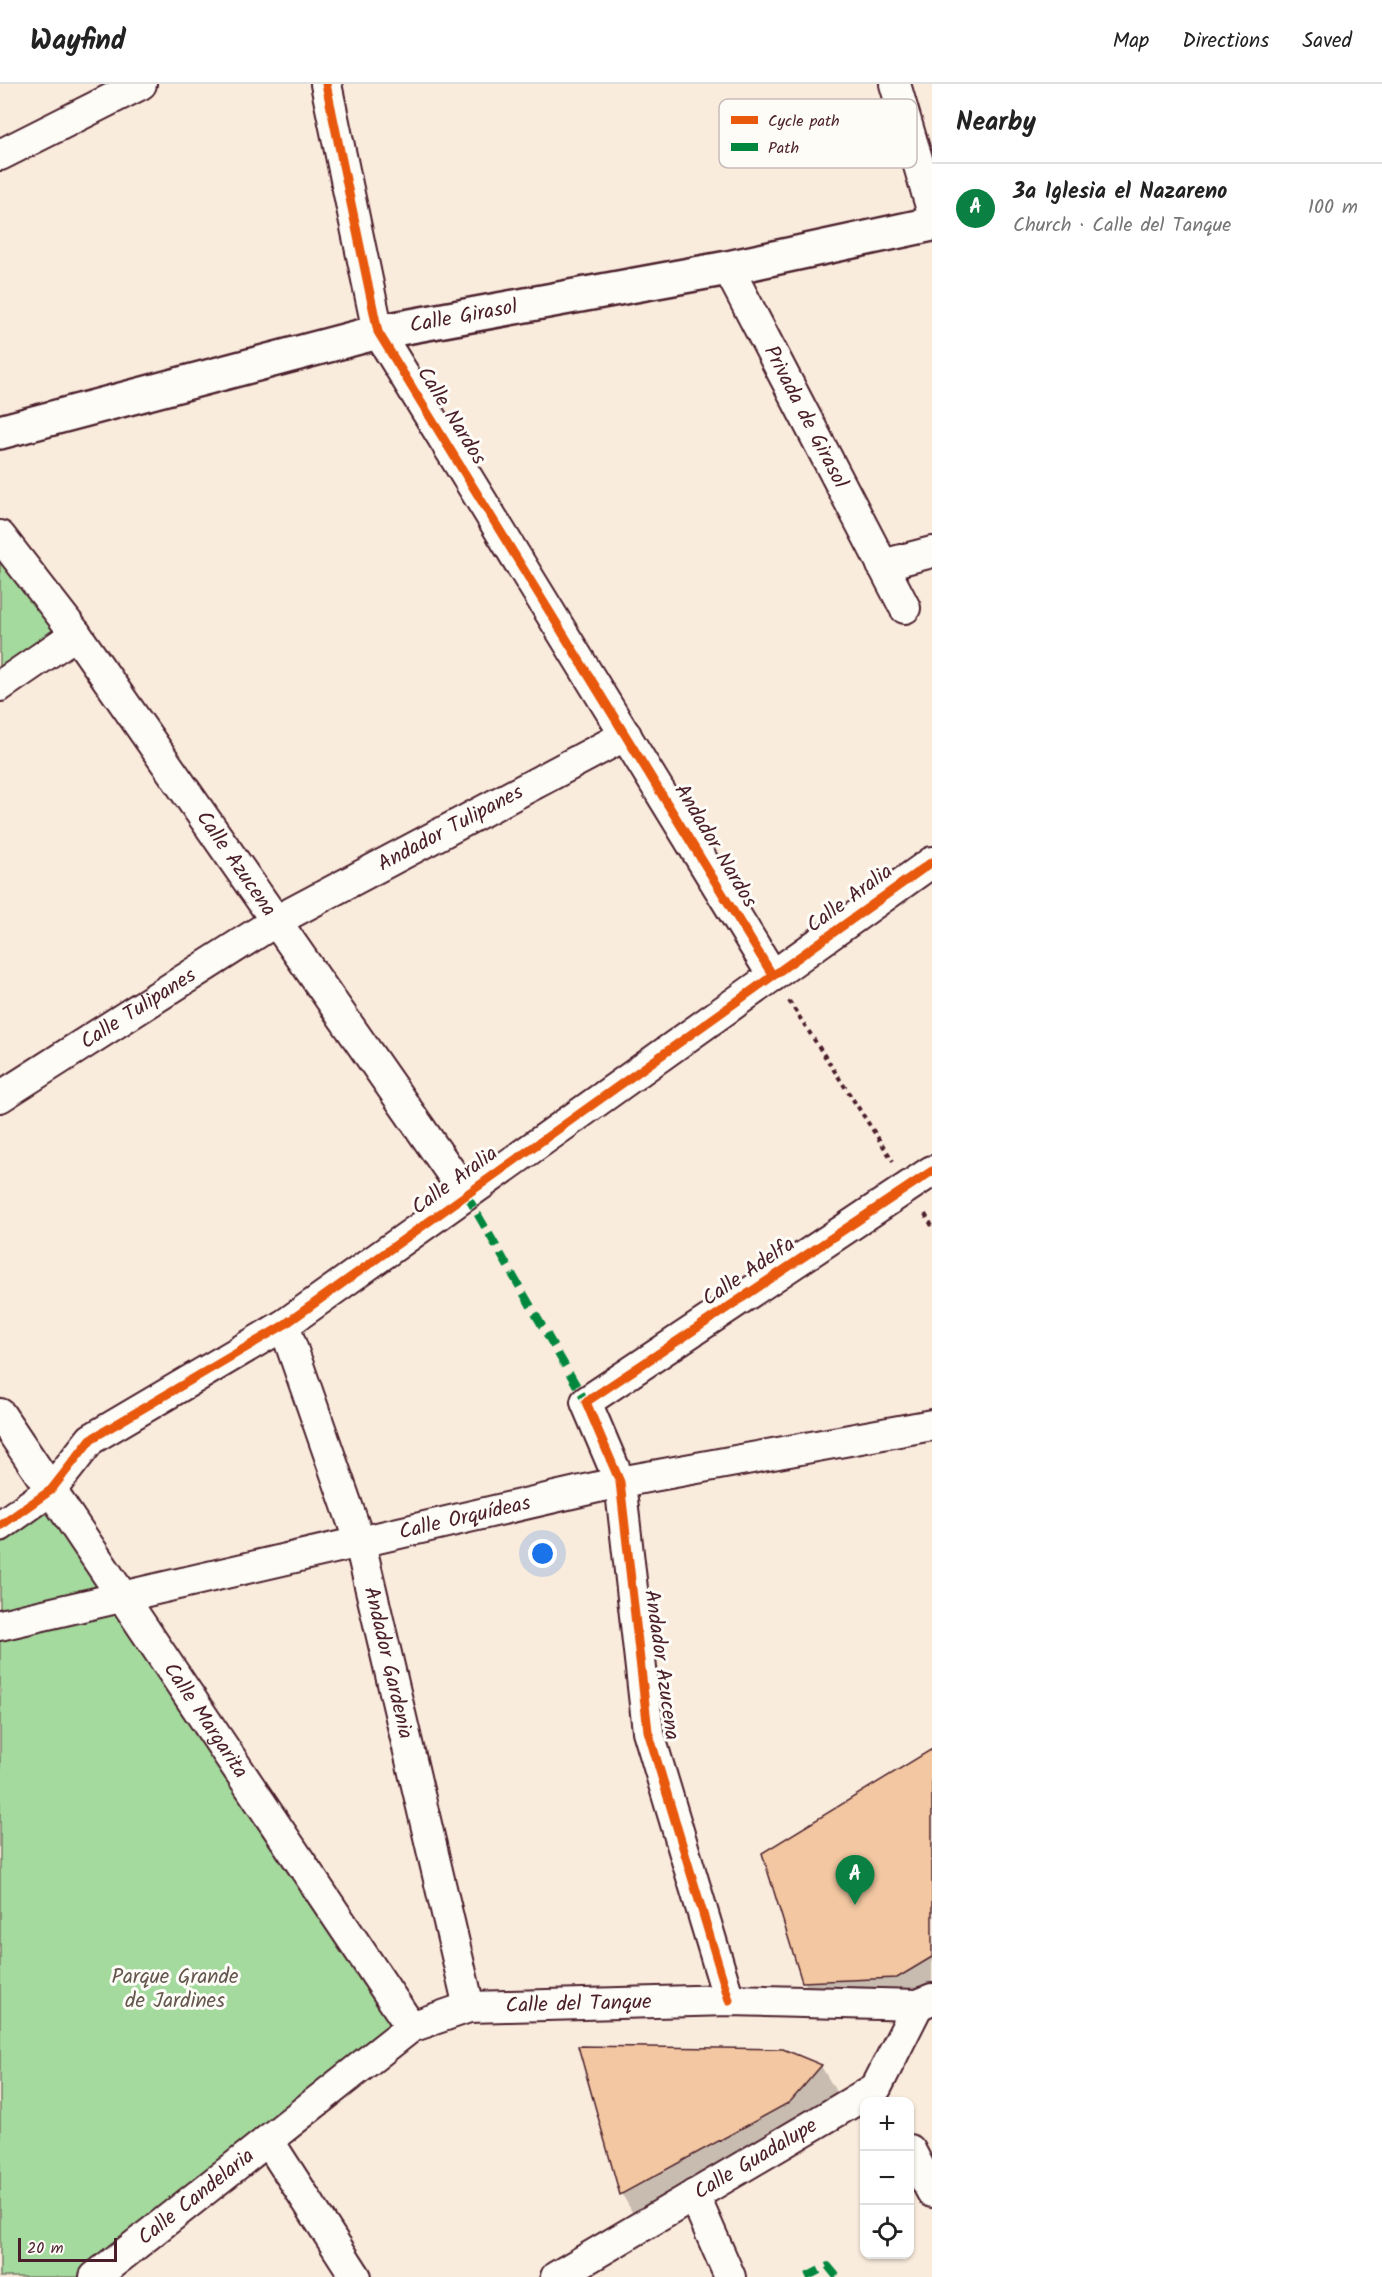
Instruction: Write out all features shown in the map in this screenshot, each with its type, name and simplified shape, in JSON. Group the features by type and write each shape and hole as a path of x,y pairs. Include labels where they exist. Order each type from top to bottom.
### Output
{"street":[{"path":"0,155 141,84"},
{"name":"Calle Nardos","path":"326,84 378,333 626,735"},
{"path":"895,84 899,99"},
{"path":"917,159 932,210"},
{"name":"Calle Girasol","path":"0,432 378,333 728,268 932,224"},
{"name":"Privada de Girasol","path":"728,268 905,608"},
{"name":"Calle Azucena","path":"0,536 76,634 466,1194"},
{"path":"882,565 932,552"},
{"path":"0,686 76,634"},
{"name":"Andador Tulipanes","path":"276,921 626,735"},
{"name":"Andador Nardos","path":"626,735 773,976"},
{"name":"Calle Aralia","path":"0,1526 51,1490 91,1439 284,1325 932,862"},
{"name":"Calle Tulipanes","path":"0,1097 276,921"},
{"name":"Calle Adelfa","path":"586,1402 920,1179"},
{"name":"Andador Gardenia","path":"284,1325 360,1543 469,2007"},
{"name":"Andador Azucena","path":"586,1402 620,1482 648,1731 729,2001"},
{"name":"Calle Margarita","path":"0,1414 411,2027"},
{"name":"Calle Orquídeas","path":"0,1625 620,1482 932,1425"},
{"name":"Calle del Tanque","path":"268,2140 411,2027 469,2007 729,2001 925,2002"},
{"name":"Calle Guadalupe","path":"556,2277 694,2195 880,2095 925,2002"},
{"path":"268,2140 356,2277"},
{"name":"Calle Candelaria","path":"95,2277 268,2140"},
{"path":"910,2151 932,2192"},
{"path":"694,2195 730,2277"}],"path":[{"path":"773,976 920,1179 932,1226"}],"green space":[{"path":"0,545 67,622 0,670"},
{"name":"Parque Grande de Jardines","path":"51,1490 411,2027 95,2277 0,2277 0,1526"}],"building":[{"path":"932,1749 932,1957 897,1978 802,1982 762,1853"},
{"path":"578,2046 783,2049 822,2065 790,2102 620,2195"}],"marked path":[{"path":"466,1194 586,1402"},
{"path":"806,2277 828,2266 837,2277"}],"cycle path":[{"path":"326,84 378,332 773,976"},
{"path":"0,1526 51,1490 91,1439 284,1325 932,862"},
{"path":"729,2000 648,1731 620,1482 586,1402 932,1171"}],"place":[{"name":"3a Iglesia el Nazareno","path":"855,1905"}]}
